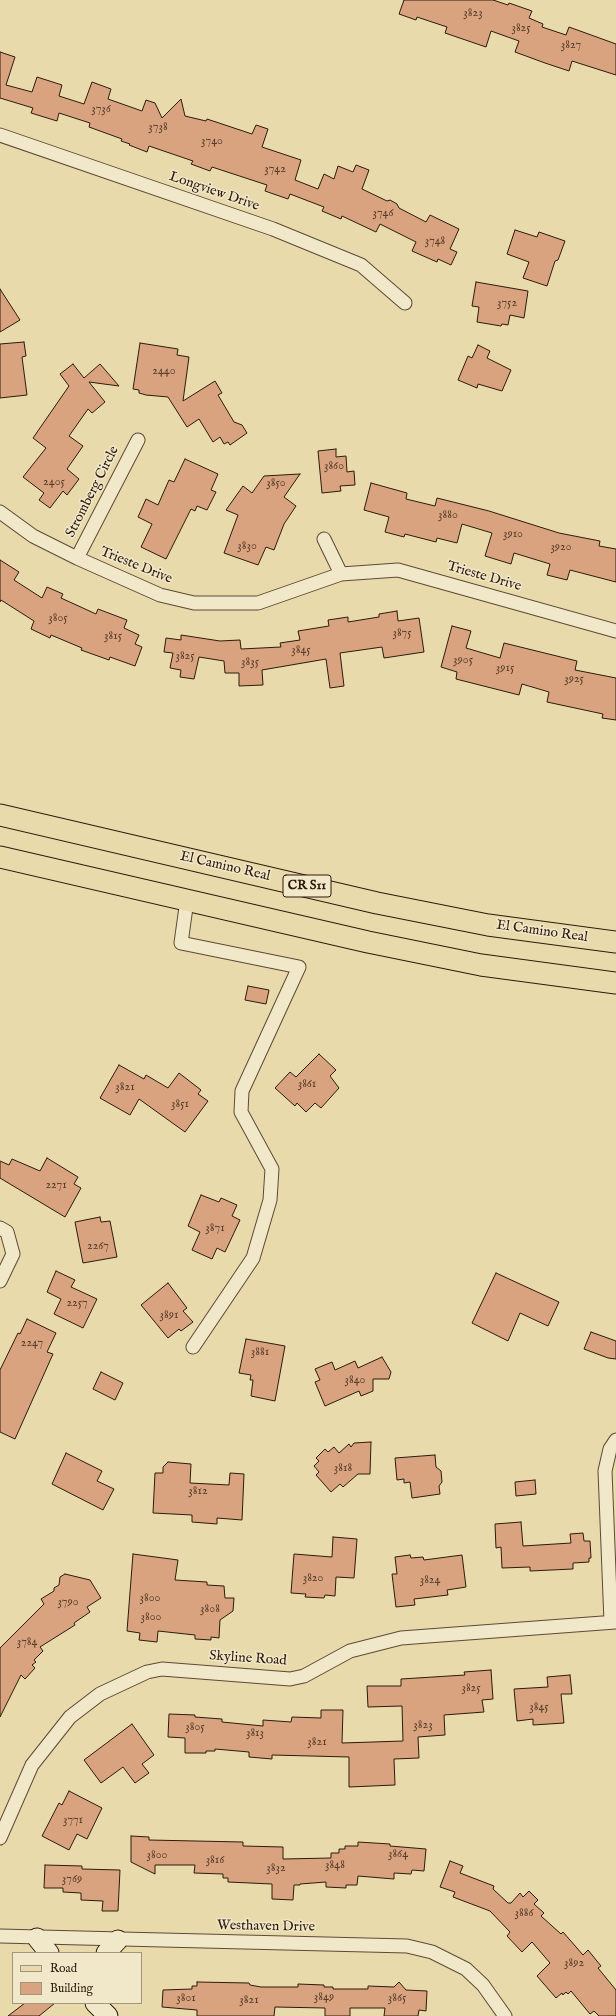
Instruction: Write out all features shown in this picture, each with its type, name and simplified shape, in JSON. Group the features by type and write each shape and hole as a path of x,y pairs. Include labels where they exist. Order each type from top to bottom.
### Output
{"main road":[{"name":"El Camino Real","path":"0,815 377,903 488,925 616,942"},
{"path":"0,856 368,942 481,965 616,983"}],"street":[{"name":"Longview Drive","path":"0,135 273,229 361,265 405,303"},
{"name":"Stromberg Circle","path":"77,558 138,440"},
{"name":"Trieste Drive","path":"0,512 33,536 77,558 160,595 194,603 258,604 340,574 398,570 616,631"},
{"path":"324,539 340,574"},
{"path":"187,900 181,943 299,967 242,1091 241,1112 272,1169 270,1200 253,1258 193,1347"},
{"path":"0,1228 7,1232 13,1254 0,1282"},
{"path":"613,1622 605,1471 610,1449 616,1440"},
{"name":"Skyline Road","path":"0,1838 32,1765 70,1717 100,1694 147,1672 162,1669 290,1679 304,1676 350,1651 401,1638 613,1622"},
{"name":"Westhaven Drive","path":"0,1936 37,1938 112,1947 407,1946 432,1952 466,1969 483,1985 505,2016"},
{"path":"37,1938 48,1952"}],"building":[{"path":"404,0 493,0 508,5 509,3 532,11 529,18 543,24 542,27 566,35 569,27 616,44 616,75 572,61 569,71 545,63 515,52 519,41 491,31 486,47 445,33 447,27 417,17 416,20 399,14"},
{"path":"0,52 15,57 6,85 32,92 37,77 62,85 59,96 84,104 92,82 111,89 108,99 142,111 146,100 155,103 162,118 181,99 185,116 206,121 207,119 252,134 256,125 268,129 262,147 301,160 295,180 318,189 324,174 334,179 338,166 353,172 356,165 369,170 362,189 387,201 390,200 397,204 399,208 426,222 430,215 459,229 450,249 457,252 451,265 438,259 437,262 412,251 416,242 380,224 376,232 342,216 341,219 322,211 324,207 290,194 288,199 265,191 267,185 212,167 210,171 191,164 193,161 149,146 147,152 121,141 122,139 89,127 90,123 59,113 57,121 31,113 33,108 0,98"},
{"path":"515,230 537,237 539,232 565,241 558,260 555,261 547,286 523,278 529,262 507,254"},
{"path":"476,282 528,291 524,318 510,315 508,325 502,324 501,326 477,322 479,307 472,306"},
{"path":"0,289 20,320 0,332"},
{"path":"24,342 26,356 22,357 27,395 0,398 0,344"},
{"path":"140,343 178,349 177,355 189,357 183,401 215,381 222,393 218,395 234,422 242,425 247,433 230,445 228,442 224,444 220,437 213,442 199,419 187,427 168,397 146,395 139,393 139,390 133,389"},
{"path":"478,345 490,351 487,358 511,370 502,391 478,384 477,388 458,380 468,356 472,358"},
{"path":"73,364 84,378 100,364 119,386 89,382 105,402 92,413 88,409 69,436 83,446 67,469 79,479 67,495 63,491 50,508 39,500 44,493 23,477 46,448 33,438 69,386 60,374"},
{"path":"336,449 336,457 346,456 347,472 354,471 355,485 340,486 341,491 322,493 318,451"},
{"path":"185,459 218,474 211,490 216,492 207,510 197,506 195,511 191,509 166,559 141,547 152,524 138,517 146,499 158,505 169,480 174,482"},
{"path":"300,474 284,497 296,506 284,524 274,550 266,547 258,565 224,553 238,515 226,510 243,486 252,493 264,476"},
{"path":"371,483 407,493 406,499 435,506 437,498 489,511 559,533 600,541 599,546 616,549 616,582 570,570 567,580 547,575 550,564 514,553 511,564 485,556 492,533 462,524 457,543 437,538 436,542 405,534 404,537 385,532 389,517 364,510"},
{"path":"0,560 19,572 14,580 42,598 47,587 63,594 61,598 96,614 98,609 127,620 124,628 139,635 135,644 142,647 135,666 110,657 109,660 81,650 82,648 51,635 50,638 31,629 34,621 1,600 0,602"},
{"path":"397,611 398,621 419,618 424,652 384,658 382,647 340,653 344,686 330,688 326,659 262,670 263,685 239,686 239,673 225,673 224,661 199,657 194,679 180,677 181,670 170,668 173,653 164,652 166,638 181,640 181,635 220,641 240,640 241,649 281,647 280,643 300,640 298,631 329,626 328,620 348,617 348,622 379,617 379,614"},
{"path":"452,626 471,631 466,648 500,658 504,643 577,661 575,670 616,678 616,720 602,718 603,714 547,702 549,692 522,684 519,695 456,679 457,672 441,667"},
{"path":"248,986 269,990 266,1004 245,1000"},
{"path":"319,1054 336,1070 330,1076 339,1088 321,1108 315,1103 306,1112 297,1103 295,1106 275,1088 290,1072 296,1077"},
{"path":"119,1065 144,1079 146,1075 168,1088 179,1073 201,1090 198,1094 208,1101 185,1132 139,1099 130,1115 100,1098"},
{"path":"47,1158 78,1177 74,1184 81,1188 65,1217 0,1178 0,1161 9,1165 12,1159 40,1171"},
{"path":"201,1195 219,1202 221,1198 237,1205 232,1216 240,1220 225,1252 217,1248 212,1259 192,1250 200,1232 188,1226"},
{"path":"100,1217 101,1222 110,1221 117,1257 83,1263 75,1222"},
{"path":"56,1271 75,1280 71,1287 97,1299 83,1328 54,1314 61,1299 47,1292"},
{"path":"496,1273 559,1302 548,1326 520,1313 508,1341 472,1323"},
{"path":"168,1283 187,1308 183,1311 193,1322 181,1331 179,1329 168,1338 141,1305"},
{"path":"27,1319 56,1333 47,1352 53,1354 15,1439 0,1432 0,1370 18,1333 20,1334"},
{"path":"591,1332 616,1341 616,1359 608,1358 584,1349"},
{"path":"246,1339 285,1346 275,1401 251,1396 253,1380 250,1380 251,1375 239,1373"},
{"path":"382,1357 391,1372 389,1379 373,1379 373,1391 361,1396 359,1391 325,1406 315,1382 320,1380 315,1369 332,1362 335,1370 355,1361 358,1368"},
{"path":"101,1372 123,1383 115,1400 93,1389"},
{"path":"371,1442 370,1474 358,1474 343,1487 340,1484 331,1492 316,1475 319,1472 314,1466 319,1461 316,1458 325,1449 328,1452 334,1447 339,1453 349,1444 351,1447 354,1443"},
{"path":"66,1453 102,1471 97,1481 114,1489 103,1510 52,1484"},
{"path":"435,1455 436,1467 441,1471 442,1482 439,1486 440,1494 412,1498 410,1482 404,1483 404,1479 397,1480 395,1458"},
{"path":"168,1462 191,1464 190,1483 229,1485 230,1473 244,1474 242,1520 217,1518 217,1524 192,1522 192,1515 153,1513 155,1473 163,1473 163,1467"},
{"path":"535,1480 536,1494 516,1496 515,1482"},
{"path":"521,1522 523,1546 571,1543 570,1534 583,1533 584,1541 590,1541 591,1558 589,1558 589,1562 573,1563 573,1569 530,1571 530,1567 502,1568 501,1547 496,1548 495,1524"},
{"path":"333,1537 357,1539 354,1578 336,1577 335,1596 325,1595 324,1598 305,1597 306,1594 291,1593 294,1554 332,1557"},
{"path":"133,1554 178,1560 175,1580 207,1582 207,1585 224,1586 225,1598 234,1598 233,1611 220,1620 219,1638 211,1637 211,1640 195,1639 195,1635 158,1631 157,1642 139,1640 140,1633 127,1631"},
{"path":"410,1555 411,1558 423,1557 424,1560 462,1555 466,1587 447,1590 448,1595 414,1599 415,1605 396,1607 392,1574 397,1574 395,1557"},
{"path":"65,1574 90,1580 101,1598 87,1607 90,1612 74,1623 75,1625 40,1647 43,1651 34,1660 36,1662 32,1665 35,1668 25,1679 21,1675 0,1717 0,1648 44,1604 41,1599 54,1591 54,1588 59,1585 60,1577"},
{"path":"491,1670 493,1699 482,1700 484,1712 444,1715 445,1735 418,1737 419,1758 394,1759 395,1785 349,1787 349,1757 272,1755 272,1759 249,1757 249,1752 215,1749 215,1751 206,1751 206,1753 185,1753 185,1738 168,1737 169,1714 195,1715 195,1717 222,1719 222,1722 263,1726 263,1720 291,1722 292,1717 321,1718 321,1710 343,1710 342,1743 403,1741 402,1706 368,1707 367,1686 401,1686 401,1679 465,1675 464,1672"},
{"path":"570,1675 572,1694 561,1694 564,1723 533,1725 533,1719 517,1721 514,1689 548,1687 547,1677"},
{"path":"132,1724 154,1755 142,1764 149,1773 135,1783 123,1767 101,1783 84,1760"},
{"path":"69,1791 102,1808 87,1839 77,1834 69,1850 42,1836 59,1803 62,1805"},
{"path":"131,1836 149,1837 149,1840 243,1842 243,1846 283,1847 283,1859 331,1858 331,1853 339,1853 339,1849 345,1849 345,1846 358,1846 358,1842 390,1844 390,1846 426,1849 424,1871 412,1870 411,1874 394,1873 394,1879 358,1876 357,1885 346,1885 346,1888 326,1887 326,1882 294,1885 293,1900 272,1899 272,1884 228,1882 228,1878 223,1878 223,1874 194,1873 195,1865 155,1865 155,1874 131,1862"},
{"path":"450,1861 463,1866 460,1873 494,1886 493,1889 508,1903 511,1903 520,1893 523,1897 529,1891 538,1900 534,1904 544,1913 541,1916 561,1934 563,1932 583,1955 588,1950 601,1966 598,1968 616,1990 616,2016 599,2016 594,2011 590,2014 571,1991 568,1994 566,1992 563,1995 562,1993 556,1998 537,1976 550,1963 532,1942 522,1952 507,1936 510,1932 490,1911 453,1897 455,1892 440,1887"},
{"path":"45,1865 82,1866 82,1869 120,1870 118,1911 102,1911 103,1901 81,1900 81,1893 63,1892 63,1888 44,1888"},
{"path":"197,1982 249,1983 250,1985 261,1987 298,1987 298,1984 324,1985 324,1987 333,1987 333,1989 368,1989 368,1986 394,1987 399,1982 406,1990 427,1991 426,2011 419,2010 418,2016 384,2016 385,2008 350,2008 350,2016 325,2016 325,2008 275,2007 274,2016 197,2016 197,2010 162,2007 163,1990 192,1989 192,1986 197,1986"},
{"path":"24,2004 54,2004 39,2016 8,2016"}]}
